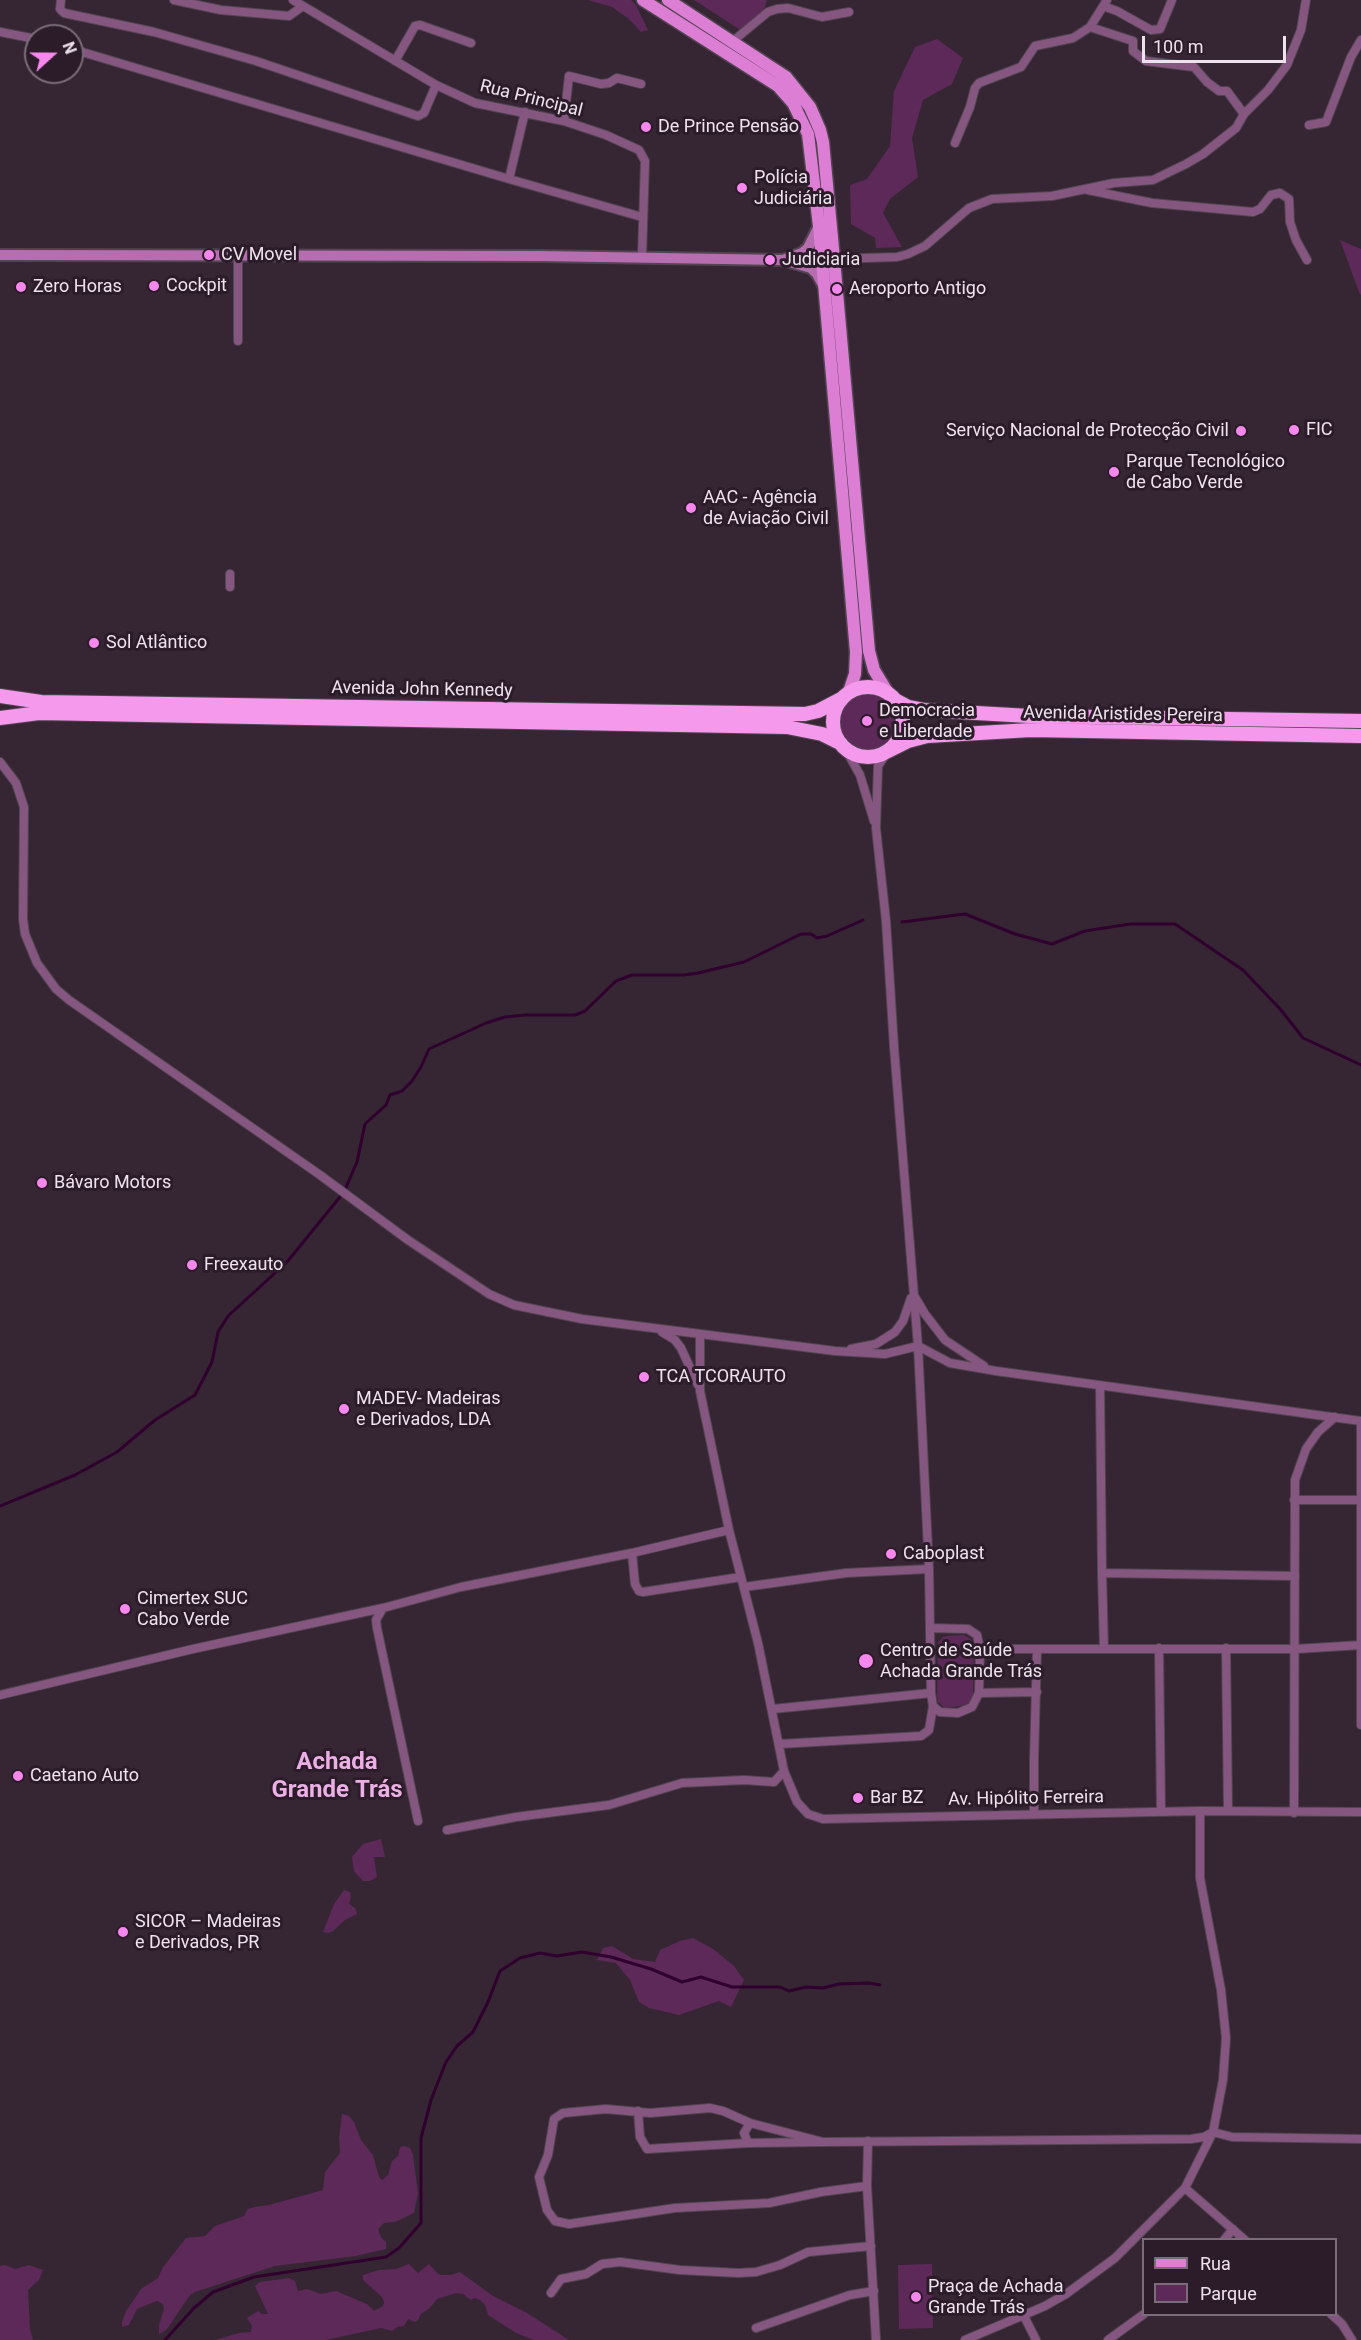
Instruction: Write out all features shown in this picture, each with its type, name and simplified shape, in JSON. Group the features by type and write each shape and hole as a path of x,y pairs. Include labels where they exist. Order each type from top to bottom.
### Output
{"highway":[{"path":"869,687 892,697 901,710 903,721 902,732 897,743 878,756 866,758 855,755 842,746 834,731 832,720 835,708 845,695 869,687"},
{"name":"Avenida John Kennedy","path":"0,696 41,702 805,714 818,711 845,695"},
{"name":"Avenida Aristides Pereira","path":"892,697 908,707 924,710 1018,716 1361,721"},
{"name":"Avenida John Kennedy","path":"0,718 39,713 787,727 822,734 842,746"},
{"name":"Avenida Aristides Pereira","path":"888,751 908,741 927,736 1031,730 1361,736"}],"main road":[{"path":"643,0 778,86 793,103 805,123 811,144 819,226 856,652 855,674 845,695"},
{"path":"668,0 786,77 803,96 816,118 823,142 869,651 874,670 892,697"},
{"path":"783,260 802,253 808,248 819,226"},
{"path":"0,255 642,257 783,260 811,268 824,287"}],"street":[{"path":"62,0 60,9 64,13 154,32 256,61 418,116 423,113 436,85"},
{"path":"174,0 221,10 289,16 303,6"},
{"name":"Rua Principal","path":"293,0 436,85 475,103 564,121 606,135 639,150 645,161 642,257"},
{"path":"955,143 975,88 979,83 1021,67 1035,46 1073,38 1090,27 1105,3 1151,30 1160,29 1172,0"},
{"path":"834,259 897,257 908,254 925,246 969,208 992,199 1052,196 1114,183 1153,180 1203,154 1236,128 1244,114 1268,90 1287,65 1301,30 1306,0"},
{"path":"733,41 768,12 777,9 788,8 822,17 849,12"},
{"path":"395,61 415,26 471,43"},
{"path":"1090,27 1133,41 1133,51 1146,62 1194,67 1207,82 1219,91 1227,91 1244,114"},
{"path":"0,32 24,37"},
{"path":"1309,124 1326,122 1351,57 1361,40"},
{"path":"84,53 642,217"},
{"path":"564,121 569,76 602,84 617,78 641,84"},
{"path":"509,179 525,112"},
{"path":"1087,190 1152,203 1253,212 1260,209 1271,195 1280,194 1289,199 1290,222 1296,240 1307,260"},
{"path":"238,255 238,341"},
{"path":"230,574 230,588"},
{"path":"842,746 860,775 876,828"},
{"path":"779,1744 921,1736 929,1730 933,1706 918,1346 886,921 876,828 878,766 888,751"},
{"path":"0,762 16,783 22,798 25,816 23,919 30,949 45,976 69,1000 335,1185 448,1269 489,1294 506,1301 559,1315 835,1352 885,1354 918,1346 950,1363 996,1371 1361,1421 1361,1725"},
{"path":"835,1352 868,1346 896,1332 903,1321 913,1293"},
{"path":"913,1293 925,1314 945,1340 968,1357 996,1371"},
{"path":"652,1328 669,1336 681,1348 700,1391"},
{"path":"700,1335 700,1391"},
{"path":"1100,1386 1104,1649"},
{"name":"Av. Hipólito Ferreira","path":"700,1391 784,1771 792,1794 802,1809 815,1818 1200,1811 1361,1812"},
{"path":"1294,1813 1296,1649 1294,1500 1297,1470 1306,1449 1318,1432 1335,1417"},
{"path":"1294,1500 1360,1500"},
{"path":"0,1695 193,1649 383,1608 461,1587 632,1553 729,1530"},
{"path":"632,1553 635,1584 639,1591 643,1592 741,1577"},
{"path":"744,1587 846,1573 928,1569"},
{"path":"1102,1573 1295,1576"},
{"path":"383,1608 376,1620 377,1628 418,1821"},
{"path":"930,1628 968,1629 977,1635 980,1649 979,1693 976,1702 964,1712 940,1712 933,1706"},
{"path":"980,1649 1296,1649 1360,1645"},
{"path":"1159,1648 1161,1812"},
{"path":"1226,1648 1228,1811"},
{"path":"1034,1814 1037,1650"},
{"path":"979,1693 1037,1692"},
{"path":"772,1709 931,1693"},
{"path":"447,1830 516,1817 609,1805 682,1783 744,1780 774,1782 784,1771"},
{"path":"965,2340 1024,2316 1066,2294 1115,2258 1185,2188 1213,2132 1221,2095 1226,2052 1221,1990 1200,1878 1200,1811"},
{"path":"823,2142 750,2123 710,2108 650,2113 590,2110 563,2113 554,2119 548,2155 539,2177 547,2210 555,2221 563,2224 675,2208 769,2203 821,2192 867,2186"},
{"path":"638,2111 640,2137 647,2149 748,2143 1191,2139 1204,2137 1213,2132 1232,2137 1361,2139"},
{"path":"748,2143 744,2133 750,2123"},
{"path":"868,2141 867,2186 876,2340"},
{"path":"1185,2188 1243,2238"},
{"path":"1226,2238 1233,2229"},
{"path":"551,2293 561,2279 586,2274 602,2265 620,2262 680,2270 756,2272 780,2265 808,2252 871,2246"},
{"path":"756,2328 850,2295 874,2291"},
{"path":"1108,2340 1142,2315"},
{"path":"1024,2316 1036,2340"},
{"path":"1333,2316 1342,2324 1352,2340"}],"green space":[{"path":"588,0 631,0 636,5 648,30 641,32 629,19 612,7"},
{"path":"694,0 767,0 759,25 742,31"},
{"path":"937,39 963,58 952,84 923,100 912,138 918,177 890,199 883,213 902,247 876,248 875,238 851,224 850,185 867,179 890,146 894,91 915,47"},
{"path":"1340,240 1361,249 1361,295 1359,292"},
{"path":"861,694 873,694 883,698 891,706 895,722 891,738 883,746 873,750 861,750 851,746 843,738 839,728 839,716 843,706 851,698"},
{"path":"964,1635 971,1639 974,1646 973,1696 968,1705 945,1708 938,1702 937,1697 938,1643 943,1637"},
{"path":"381,1839 385,1857 374,1857 377,1877 370,1881 363,1881 354,1871 352,1857 363,1844"},
{"path":"344,1890 350,1892 349,1904 355,1908 357,1914 345,1920 333,1931 323,1932 334,1904"},
{"path":"693,1938 713,1949 734,1966 744,1980 731,2007 719,2001 679,2015 649,2008 639,2002 630,1980 616,1963 597,1960 603,1948 612,1946 633,1959 655,1962 660,1950"},
{"path":"342,2114 349,2116 354,2122 361,2140 373,2155 379,2177 382,2180 388,2175 392,2161 398,2156 400,2147 410,2148 413,2155 418,2193 414,2213 395,2222 384,2223 378,2229 386,2242 386,2249 355,2256 275,2266 195,2292 190,2295 167,2329 159,2334 164,2309 163,2304 157,2301 137,2309 129,2325 122,2327 126,2311 141,2289 158,2278 163,2267 186,2238 205,2236 215,2226 244,2216 248,2209 323,2190 325,2172 340,2153"},
{"path":"409,2264 418,2273 429,2264 441,2275 460,2272 493,2296 527,2313 569,2340 534,2340 516,2333 488,2315 485,2305 480,2300 474,2298 471,2300 463,2294 456,2293 437,2299 421,2314 418,2320 415,2322 408,2319 404,2326 392,2331 381,2328 326,2340 215,2340 251,2332 252,2326 247,2318 258,2311 268,2314 255,2286 260,2282 289,2278 295,2281 298,2291 307,2289 321,2294 336,2291 367,2304 374,2311 383,2306 384,2302 382,2297 363,2280 363,2275 379,2270 396,2269"},
{"name":"Praça de Achada Grande Trás","path":"932,2264 933,2328 899,2329 898,2265"},
{"path":"5,2265 15,2269 29,2265 43,2270 39,2280 28,2290 30,2329 33,2340 0,2340 0,2266"}],"waterway":[{"path":"902,922 965,914 1015,934 1052,944 1085,931 1130,924 1175,924 1243,970 1281,1010 1303,1038 1361,1065"},
{"path":"0,1506 75,1475 117,1452 155,1420 195,1395 212,1362 218,1332 228,1316 287,1262 344,1192 357,1162 365,1124 386,1105 390,1095 402,1091 412,1081 429,1049 486,1023 505,1017 575,1015 585,1011 616,981 632,975 698,973 744,962 801,934 811,934 817,938 827,936 863,920"},
{"path":"165,2340 194,2308 213,2292 254,2277 386,2257 399,2248 421,2223 421,2138 431,2100 446,2062 457,2046 473,2032 500,1971 520,1958 540,1953 557,1956 582,1952 611,1957 651,1969 682,1982 701,1977 732,1987 780,1987 789,1991 839,1984 880,1985"}],"place":[{"name":"De Prince Pensão","path":"646,127"},
{"name":"Polícia Judiciária","path":"742,188"},
{"name":"CV Movel","path":"209,255"},
{"name":"Judiciaria","path":"770,260"},
{"name":"Cockpit","path":"154,286"},
{"name":"Zero Horas","path":"21,287"},
{"name":"Aeroporto Antigo","path":"837,289"},
{"name":"FIC","path":"1294,430"},
{"name":"Serviço Nacional de Protecção Civil","path":"1241,431"},
{"name":"Parque Tecnológico de Cabo Verde","path":"1114,472"},
{"name":"AAC - Agência de Aviação Civil","path":"691,508"},
{"name":"Sol Atlântico","path":"94,643"},
{"name":"Democracia e Liberdade","path":"867,721"},
{"name":"Bávaro Motors","path":"42,1183"},
{"name":"Freexauto","path":"192,1265"},
{"name":"TCA TCORAUTO","path":"644,1377"},
{"name":"MADEV- Madeiras e Derivados, LDA","path":"344,1409"},
{"name":"Caboplast","path":"891,1554"},
{"name":"Cimertex SUC Cabo Verde","path":"125,1609"},
{"name":"Centro de Saúde Achada Grande Trás","path":"866,1661"},
{"name":"Caetano Auto","path":"18,1776"},
{"name":"Bar BZ","path":"858,1798"},
{"name":"SICOR – Madeiras e Derivados, PR","path":"123,1932"},
{"name":"Praça de Achada Grande Trás","path":"916,2297"}],"district":[{"name":"Achada Grande Trás","path":"337,1777"}]}
